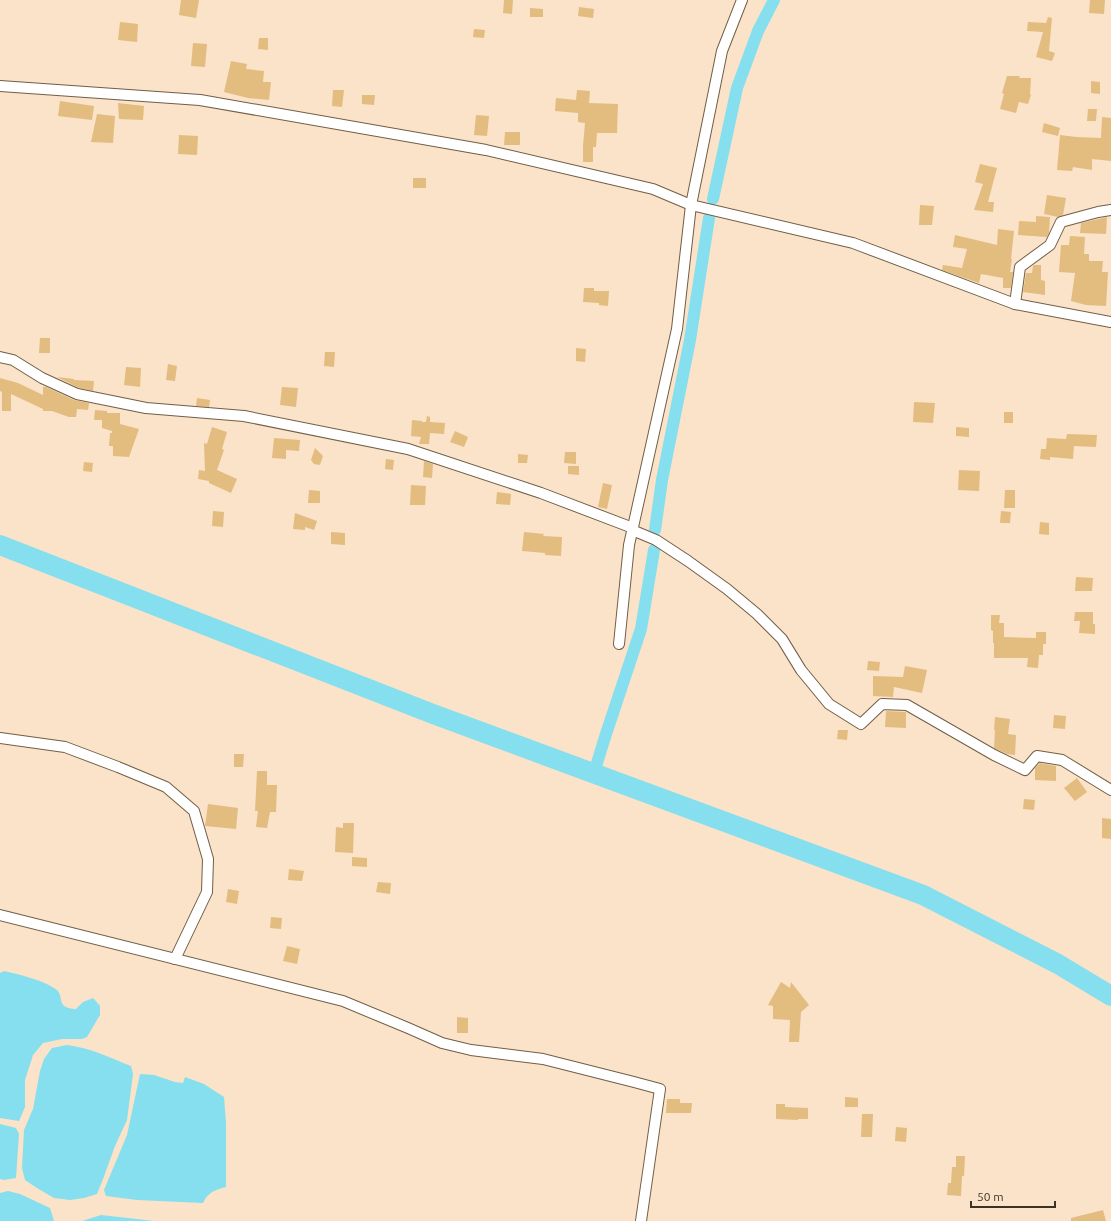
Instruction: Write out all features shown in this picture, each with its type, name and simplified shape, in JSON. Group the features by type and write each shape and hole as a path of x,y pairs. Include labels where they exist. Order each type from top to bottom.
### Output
{"street":[{"path":"619,644 629,545 676,328 691,205 722,51 742,0"},
{"path":"0,86 200,100 486,150 653,189 691,205 853,243 1015,304 1111,322"},
{"path":"1015,304 1020,267 1050,245 1062,222 1111,210"},
{"path":"0,356 13,360 42,378 77,394 146,408 244,416 408,449 541,493 633,529 656,540 727,589 751,609 782,639 801,670 829,704 861,724 882,704 907,705 994,755 1025,770 1037,756 1062,760 1111,790"},
{"path":"0,738 65,747 166,787 194,811 208,859 207,892 174,959"},
{"path":"0,915 343,1001 442,1043 471,1050 543,1059 660,1089 641,1221"}],"water":[{"path":"4,971 36,980 54,988 60,994 62,1004 69,1008 76,1009 83,1002 93,998 100,1006 100,1015 87,1037 82,1039 62,1039 43,1043 33,1055 25,1080 25,1107 19,1121 0,1118 0,973"},
{"path":"67,1045 92,1051 131,1066 133,1074 127,1120 115,1146 97,1194 70,1200 54,1198 25,1180 22,1168 24,1130 33,1109 40,1071 44,1059 52,1048"},
{"path":"140,1074 154,1075 183,1083 185,1077 204,1084 224,1097 226,1123 226,1187 212,1192 207,1196 203,1203 137,1200 106,1196 104,1190 127,1135"},
{"path":"0,1124 16,1128 19,1134 16,1178 4,1180 0,1179"},
{"path":"8,1191 20,1194 50,1208 54,1221 0,1221 0,1193"},
{"path":"101,1215 154,1221 82,1221"}],"building":[{"path":"181,0 199,0 196,18 179,15"},
{"path":"504,0 513,0 512,14 503,13"},
{"path":"1090,0 1105,0 1104,14 1089,13"},
{"path":"579,7 594,9 593,18 578,16"},
{"path":"530,8 543,9 543,17 530,17"},
{"path":"1048,17 1052,18 1049,51 1055,53 1052,61 1036,57 1043,32 1027,31 1028,22 1046,23"},
{"path":"120,22 138,24 137,42 118,40"},
{"path":"474,29 485,30 484,38 473,37"},
{"path":"259,38 268,38 268,50 258,49"},
{"path":"193,43 207,44 205,67 191,66"},
{"path":"231,61 247,64 246,69 264,71 263,82 271,82 269,100 248,98 224,92"},
{"path":"1007,76 1031,78 1031,95 1028,104 1019,102 1016,113 1000,109 1004,94 1002,93"},
{"path":"1091,81 1100,82 1100,94 1091,93"},
{"path":"333,90 344,90 342,107 332,106"},
{"path":"577,90 590,91 589,103 618,104 617,133 597,133 596,147 593,147 593,162 583,162 585,123 578,122 578,113 555,111 556,98 576,100"},
{"path":"362,95 375,95 374,105 362,104"},
{"path":"60,101 94,106 92,120 58,116"},
{"path":"118,103 144,106 143,120 119,119"},
{"path":"1088,109 1097,109 1096,121 1087,121"},
{"path":"97,114 115,116 113,143 91,142"},
{"path":"476,115 489,116 487,136 474,135"},
{"path":"1102,117 1111,118 1111,161 1092,159 1092,170 1073,167 1072,171 1057,170 1060,135 1101,138"},
{"path":"1044,123 1060,128 1058,136 1042,132"},
{"path":"505,132 520,132 520,145 504,145"},
{"path":"179,135 198,136 197,155 178,154"},
{"path":"980,164 997,168 988,202 994,202 993,212 974,210 983,184 975,182"},
{"path":"413,178 426,178 426,188 413,188"},
{"path":"1047,195 1066,198 1063,215 1058,217 1044,214"},
{"path":"920,205 934,206 932,225 919,225"},
{"path":"1036,216 1050,217 1049,233 1047,237 1018,235 1019,221 1036,222"},
{"path":"1107,217 1106,234 1080,233 1081,223"},
{"path":"998,229 1014,231 1010,272 1013,272 1011,288 1003,288 1003,278 981,274 979,283 942,270 943,265 962,268 967,249 953,247 955,235 997,245"},
{"path":"1070,236 1085,237 1084,254 1089,254 1089,261 1103,261 1102,272 1108,272 1106,306 1086,305 1071,301 1075,273 1059,272 1061,245 1069,245"},
{"path":"1034,265 1041,265 1041,280 1045,281 1045,295 1023,292 1026,273 1032,273"},
{"path":"584,288 594,288 594,291 609,291 608,306 599,305 599,303 583,302"},
{"path":"40,338 50,338 50,353 39,353"},
{"path":"576,348 586,349 585,362 576,361"},
{"path":"325,352 335,352 334,367 324,366"},
{"path":"168,364 177,366 175,381 166,380"},
{"path":"126,367 141,368 140,387 124,385"},
{"path":"57,377 94,381 93,391 79,388"},
{"path":"0,378 18,383 43,395 43,387 46,387 74,400 89,403 88,410 77,409 76,417 69,417 52,411 43,411 43,409 11,394 11,411 2,411"},
{"path":"282,387 298,388 296,407 280,405"},
{"path":"197,398 210,400 209,407 196,406"},
{"path":"914,402 935,403 933,423 913,422"},
{"path":"95,410 107,411 107,413 120,413 120,424 139,429 129,457 113,456 113,446 109,446 110,433 112,433 112,431 102,428 102,420 94,420"},
{"path":"1004,412 1013,412 1013,423 1004,423"},
{"path":"427,416 430,417 430,422 445,423 444,434 430,433 429,444 419,444 421,437 411,436 412,420 426,422"},
{"path":"212,427 227,432 222,449 224,450 217,470 237,479 231,493 209,483 209,481 198,479 199,470 205,471 204,443 207,444"},
{"path":"956,427 969,428 969,437 956,436"},
{"path":"455,431 468,437 464,447 450,442"},
{"path":"1067,434 1097,435 1096,447 1074,446 1073,459 1050,457 1050,460 1040,459 1041,449 1046,449 1047,438 1066,439"},
{"path":"274,438 300,440 299,451 286,450 286,459 272,458"},
{"path":"315,448 323,456 320,465 314,464 311,460"},
{"path":"565,452 576,452 576,464 564,463"},
{"path":"518,454 528,455 527,463 518,463"},
{"path":"386,459 394,460 393,470 385,469"},
{"path":"424,461 433,464 432,478 423,477"},
{"path":"84,462 93,463 92,472 83,471"},
{"path":"568,466 579,466 579,475 568,474"},
{"path":"959,470 980,471 979,491 958,490"},
{"path":"603,483 612,485 607,509 598,507"},
{"path":"411,485 426,486 425,505 410,505"},
{"path":"309,490 320,491 320,503 308,503"},
{"path":"1005,490 1015,490 1015,508 1004,508"},
{"path":"497,492 511,494 510,505 496,504"},
{"path":"213,511 224,512 223,527 212,526"},
{"path":"1001,511 1011,512 1010,523 1000,523"},
{"path":"295,513 317,521 314,530 305,527 305,530 293,529"},
{"path":"1040,522 1049,523 1049,535 1039,534"},
{"path":"331,532 345,533 345,545 331,544"},
{"path":"524,532 544,534 543,536 562,537 561,556 522,551"},
{"path":"1076,577 1093,578 1092,591 1075,591"},
{"path":"1075,612 1093,612 1095,634 1079,633 1080,621 1074,621"},
{"path":"991,615 1000,615 999,623 1004,623 1004,637 1036,638 1036,632 1046,632 1046,644 1043,644 1043,655 1039,655 1038,668 1027,667 1028,658 994,658"},
{"path":"868,661 880,662 879,671 867,670"},
{"path":"905,666 927,670 922,693 894,687 893,697 873,696 873,676 903,677"},
{"path":"886,711 906,712 906,728 885,727"},
{"path":"1054,715 1066,716 1065,729 1053,728"},
{"path":"995,717 1010,719 1008,734 1016,735 1015,755 1007,754 994,748"},
{"path":"838,730 848,730 847,740 837,739"},
{"path":"234,754 244,754 243,767 234,767"},
{"path":"1040,763 1056,766 1056,781 1035,780 1035,768"},
{"path":"257,771 267,771 267,785 277,785 276,812 270,812 267,828 256,827 258,811 255,811"},
{"path":"1077,778 1087,792 1075,801 1064,788"},
{"path":"1024,799 1035,800 1034,810 1023,809"},
{"path":"208,804 238,808 236,829 205,826"},
{"path":"1102,818 1111,819 1111,839 1102,838"},
{"path":"343,823 354,823 353,853 335,852 336,827 343,828"},
{"path":"352,857 367,858 367,867 352,866"},
{"path":"289,869 304,871 302,881 288,880"},
{"path":"378,882 391,883 390,894 376,892"},
{"path":"228,889 239,891 237,904 226,902"},
{"path":"271,917 282,918 281,929 270,928"},
{"path":"287,946 300,949 297,964 283,961"},
{"path":"781,982 790,988 791,982 809,1005 801,1012 799,1042 789,1042 790,1020 773,1019 773,1006 768,1005"},
{"path":"457,1017 468,1018 468,1033 457,1033"},
{"path":"845,1097 858,1098 858,1107 845,1107"},
{"path":"667,1099 680,1099 680,1103 692,1103 691,1113 666,1113"},
{"path":"776,1104 785,1104 785,1107 808,1108 808,1119 776,1119"},
{"path":"862,1114 873,1114 872,1137 861,1137"},
{"path":"896,1127 907,1128 906,1142 895,1141"},
{"path":"956,1156 965,1156 961,1196 947,1195 948,1183 951,1183 952,1167 956,1167"},
{"path":"1103,1210 1106,1221 1071,1221 1071,1218"}],"waterway":[{"path":"713,199 737,88 758,31 774,0"},
{"path":"655,530 662,480 690,340 709,218"},
{"path":"0,545 433,714 923,895 1058,964 1111,996"},
{"path":"594,773 641,629 654,550"}]}
